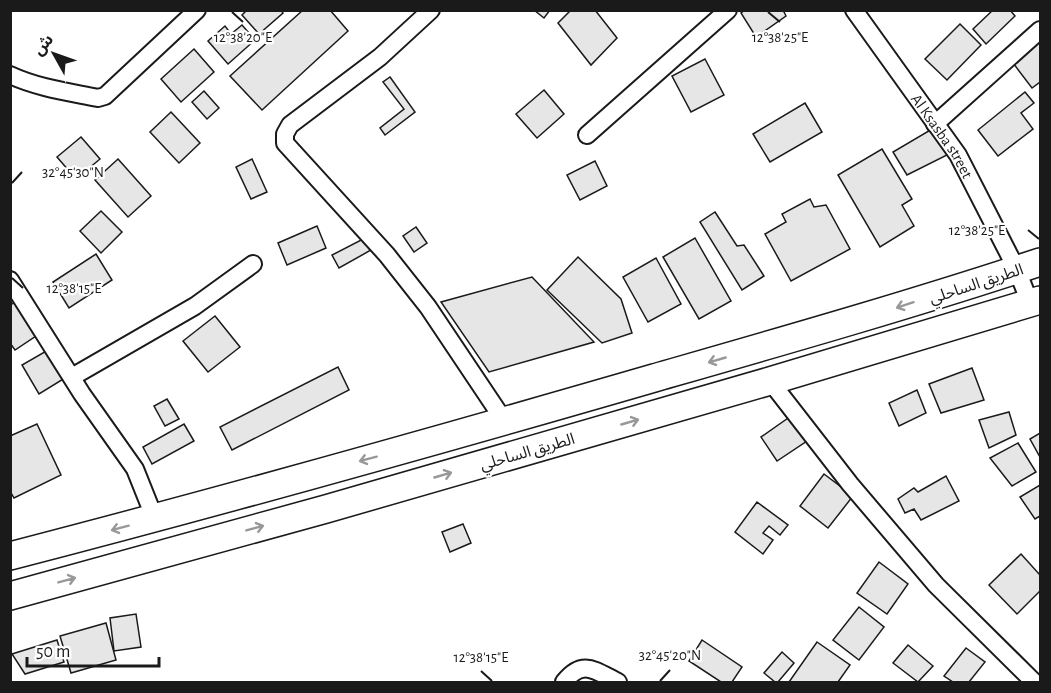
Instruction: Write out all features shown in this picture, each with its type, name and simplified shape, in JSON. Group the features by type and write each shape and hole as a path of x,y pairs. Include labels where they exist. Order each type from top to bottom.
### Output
{"highway":[{"name":"الطريق الساحلي","path":"10,556 155,519 505,422 889,310 1029,266"},
{"name":"الطريق الساحلي","path":"10,596 326,509 1036,302"}],"street":[{"path":"10,75 23,81 48,87 98,98 105,96 197,10"},
{"path":"431,10 380,57 290,125 285,134 285,142 387,255 428,307 505,422"},
{"path":"587,135 728,10"},
{"name":"Al Ksasba street","path":"854,10 958,155 1029,266 1036,302"},
{"path":"935,124 1041,30"},
{"path":"72,377 195,306 254,264"},
{"path":"10,280 82,394 135,469 155,519"},
{"path":"770,381 850,484 929,576 1034,682"},
{"path":"564,682 576,669 586,668 618,682"}],"building":[{"path":"247,10 281,10 283,13 259,34 242,15"},
{"path":"303,10 330,10 348,31 262,110 230,76"},
{"path":"534,10 550,10 544,18"},
{"path":"571,10 595,10 617,38 591,65 558,23"},
{"path":"745,10 783,10 786,16 756,37 741,13"},
{"path":"993,10 1010,10 1015,16 986,44 973,29"},
{"path":"960,24 981,45 947,80 925,59"},
{"path":"242,25 255,40 228,64 208,41 225,26 231,34"},
{"path":"1040,39 1040,82 1032,88 1010,59"},
{"path":"194,49 214,72 181,102 161,79"},
{"path":"705,59 724,95 691,112 672,76"},
{"path":"390,77 415,112 385,135 380,128 404,109 383,82"},
{"path":"544,90 564,114 537,138 516,114"},
{"path":"204,91 219,108 207,119 192,102"},
{"path":"1025,92 1034,103 1021,113 1033,129 998,156 978,130"},
{"path":"805,103 822,132 770,162 753,134"},
{"path":"171,112 200,143 179,163 150,132"},
{"path":"932,129 947,155 907,175 893,152"},
{"path":"81,137 100,159 76,179 57,157"},
{"path":"882,149 912,199 902,205 914,226 880,247 838,175"},
{"path":"118,159 151,196 128,217 95,180"},
{"path":"252,159 267,192 251,199 236,167"},
{"path":"595,161 607,186 580,200 567,175"},
{"path":"810,199 814,207 826,205 850,249 791,281 765,234 786,222 782,214"},
{"path":"101,211 122,232 101,253 80,231"},
{"path":"715,212 737,246 744,245 764,276 742,290 700,222"},
{"path":"317,226 326,248 287,265 278,243"},
{"path":"416,227 427,243 414,252 403,236"},
{"path":"365,238 371,250 339,268 332,255"},
{"path":"695,238 731,301 699,319 663,257"},
{"path":"96,254 112,280 69,308 53,282"},
{"path":"578,257 621,299 632,333 602,343 547,290"},
{"path":"656,258 681,304 648,322 623,277"},
{"path":"532,277 594,342 489,372 441,302"},
{"path":"17,301 39,334 15,350 10,343 10,305"},
{"path":"215,316 240,347 208,372 183,341"},
{"path":"48,350 65,378 39,394 22,365"},
{"path":"338,367 349,390 232,450 220,427"},
{"path":"972,368 984,400 941,413 929,384"},
{"path":"917,390 926,413 899,426 889,403"},
{"path":"167,399 179,419 165,426 154,406"},
{"path":"1009,412 1016,435 989,448 979,420"},
{"path":"791,416 807,441 777,461 761,437"},
{"path":"37,424 61,475 14,498 10,491 10,436"},
{"path":"184,424 194,441 152,464 143,447"},
{"path":"1040,433 1040,457 1030,439"},
{"path":"1018,443 1036,472 1012,486 990,458"},
{"path":"824,474 853,496 828,528 800,506"},
{"path":"946,476 959,501 921,520 914,509 905,513 898,499 914,488 918,492"},
{"path":"1040,485 1040,516 1035,519 1020,497"},
{"path":"757,502 788,525 780,535 769,526 763,533 773,540 763,554 735,532"},
{"path":"463,524 471,543 450,552 442,532"},
{"path":"1021,554 1040,575 1040,591 1017,614 989,585"},
{"path":"879,562 908,584 887,614 857,593"},
{"path":"859,607 884,627 859,660 833,640"},
{"path":"136,614 141,647 114,651 110,618"},
{"path":"106,623 116,660 71,673 60,636"},
{"path":"57,640 64,662 25,674 12,654"},
{"path":"702,640 742,667 732,682 721,682 689,661"},
{"path":"817,642 850,665 838,682 789,682"},
{"path":"908,645 933,666 918,682 893,663"},
{"path":"966,648 985,662 969,682 953,682 944,676"},
{"path":"782,652 794,663 778,682 775,682 764,673"}]}
